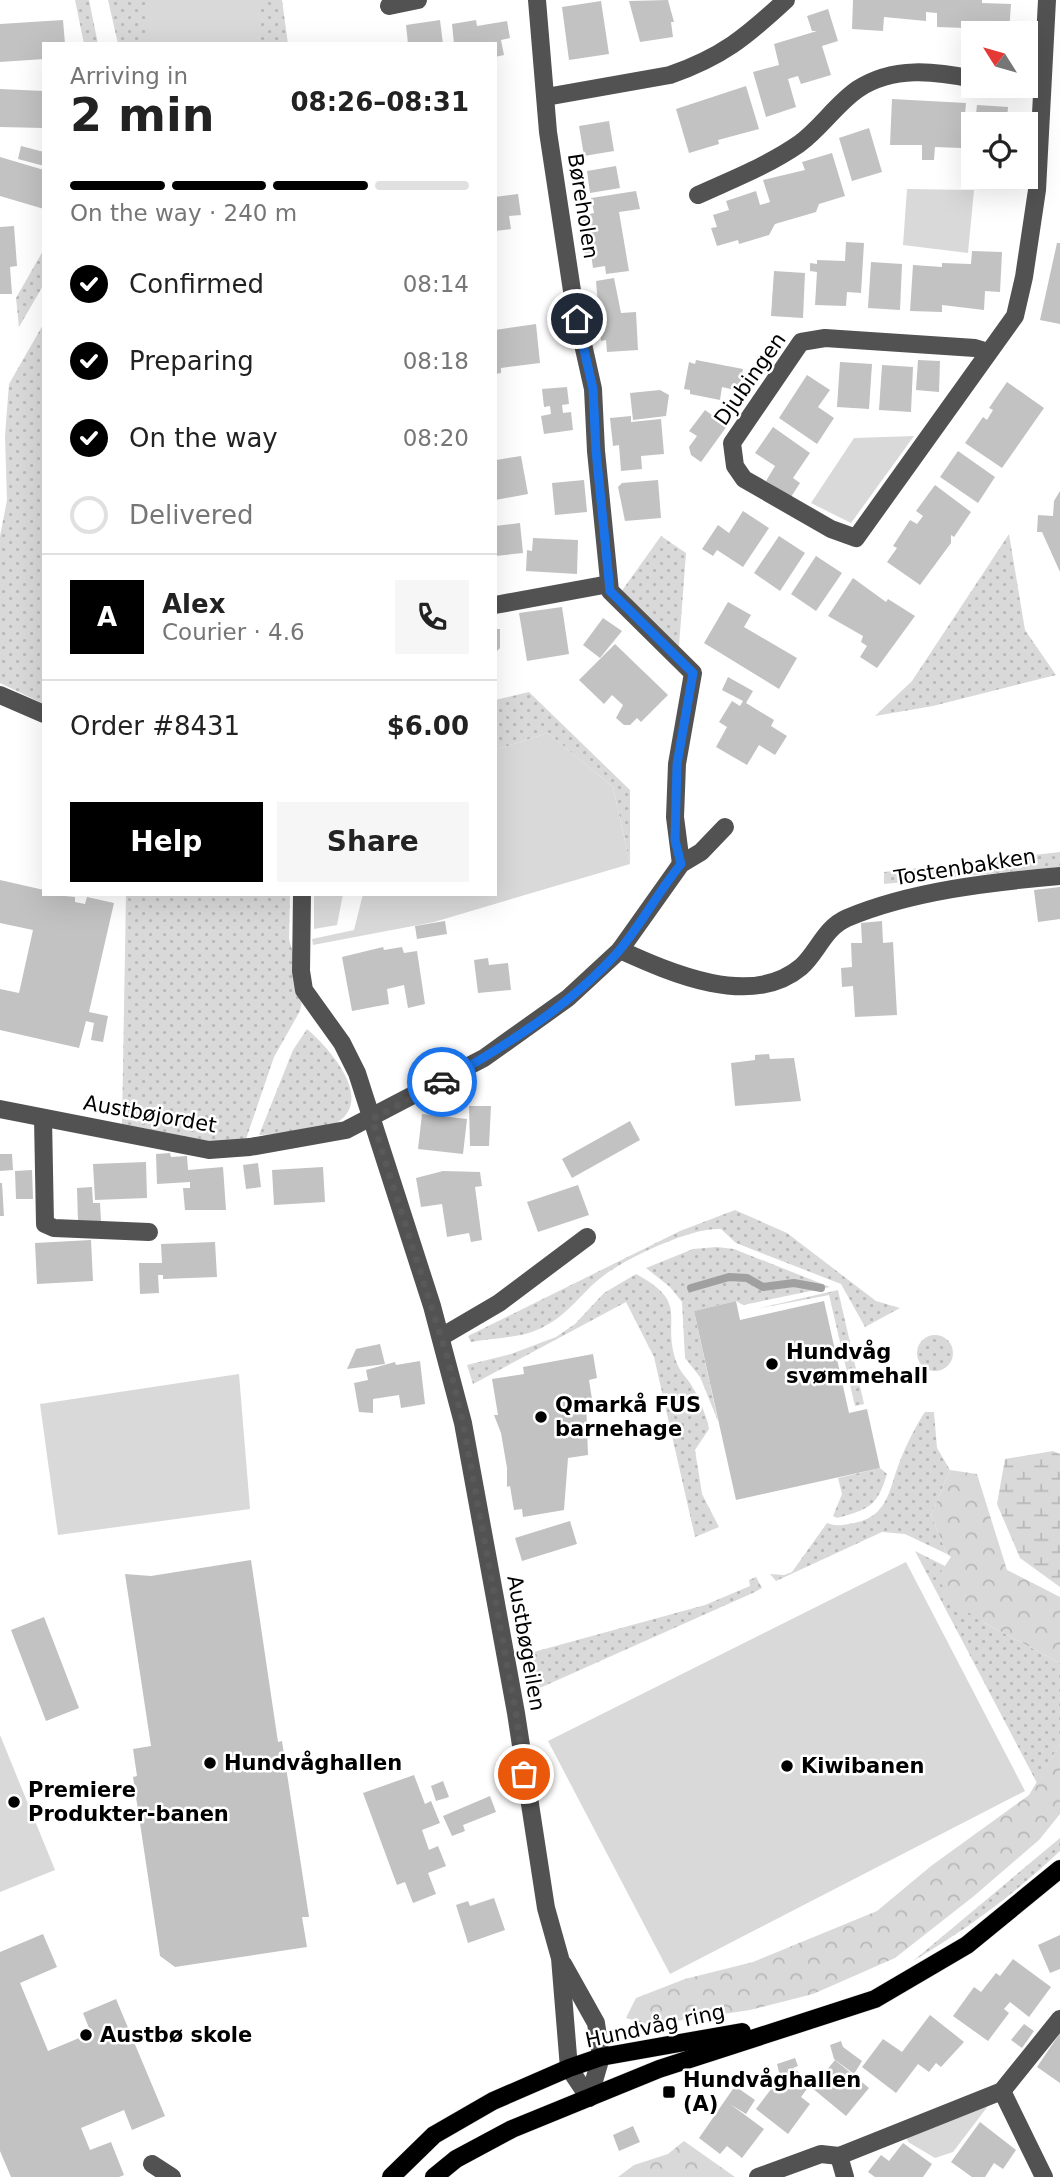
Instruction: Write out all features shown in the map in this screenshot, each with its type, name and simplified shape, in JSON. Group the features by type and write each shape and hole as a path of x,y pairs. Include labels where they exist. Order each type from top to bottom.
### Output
{"main road":[{"name":"Hundvåg ring","path":"434,2177 456,2159 512,2129 659,2069 875,1999 967,1945 1060,1868"},
{"name":"Hundvåg ring","path":"391,2177 434,2135 493,2101 569,2068 601,2057 762,2028 875,1999"}],"street":[{"path":"389,6 418,0"},
{"name":"Børeholen","path":"537,0 546,97 574,304 593,389 609,584"},
{"path":"546,97 670,75 687,69 739,43 786,0"},
{"name":"Djubingen","path":"988,352 975,348 825,338 801,342 732,443 735,466 744,480 831,529 856,538 1015,316 1024,277 1040,154 1046,0"},
{"path":"698,195 753,172 783,154 813,133 859,88 888,76 914,72 961,78"},
{"path":"497,605 609,584 619,600 693,673 677,764 675,840 681,864"},
{"path":"0,695 42,713"},
{"path":"372,1119 473,1065 568,998 620,950 681,864 701,852 725,827"},
{"name":"Tostenbakken","path":"620,950 649,963 718,983 731,986 760,985 790,976 810,959 837,922 866,910 901,899 1060,876"},
{"name":"Austbøgeilen","path":"302,896 301,971 304,990 342,1043 361,1083 441,1336 463,1423 516,1713 546,1908 560,1958 569,2068 589,2098"},
{"name":"Austbøjordet","path":"0,1109 209,1150 296,1141 346,1130 372,1119"},
{"path":"43,1118 46,1224 54,1228 149,1233"},
{"path":"441,1336 499,1303 587,1237"},
{"name":"Austbøgeilen","path":"560,1958 596,2023 601,2057 589,2098"},
{"path":"758,2177 821,2154 839,2156 1003,2091 1060,2019"},
{"path":"1003,2091 1044,2177"},
{"path":"839,2156 845,2177"},
{"path":"152,2164 171,2177"}],"green space":[{"path":"75,0 89,0 98,42 84,42"},
{"path":"108,0 282,0 288,42 118,42"},
{"path":"148,0 258,0 261,42 149,42"},
{"path":"907,189 974,190 968,253 903,245"},
{"path":"42,252 42,287 19,327 16,298"},
{"path":"42,326 42,703 0,683 0,536 7,500 5,436 9,384"},
{"path":"914,436 851,523 811,503 854,438"},
{"path":"1009,534 1025,630 1056,675 933,706 875,716 912,681"},
{"path":"661,536 686,553 679,646 621,592"},
{"path":"529,692 630,790 630,864 613,787 548,733 497,749 497,700"},
{"path":"548,733 613,787 630,864 434,922 313,945 312,939 354,930 362,896 497,896 497,749"},
{"path":"1060,852 1060,867 884,884 884,872"},
{"path":"126,896 290,896 289,939 304,990 300,1011 274,1057 246,1139 210,1142 122,1124"},
{"path":"314,896 343,896 337,925 314,929"},
{"path":"307,1029 325,1047 344,1073 352,1100 348,1112 338,1122 320,1129 259,1135 293,1050"},
{"path":"735,1210 787,1233 876,1301 900,1308 865,1327 841,1284 736,1243 721,1229 692,1233 656,1246 623,1263 598,1280 553,1322 537,1330 471,1342 468,1336 680,1231"},
{"path":"693,1249 734,1249 830,1287 743,1305 736,1301 694,1311 718,1421 700,1377 685,1358 682,1302 670,1287 646,1268"},
{"path":"636,1274 653,1285 669,1303 672,1346 676,1361 691,1384 708,1423 709,1429 695,1450 702,1494 719,1527 695,1537 654,1357 626,1302 473,1384 467,1365 511,1354 556,1337 575,1324 604,1293"},
{"path":"838,1290 864,1404 855,1406 829,1295 756,1309"},
{"path":"935,1335 947,1341 953,1353 947,1365 935,1371 923,1365 917,1353 923,1341"},
{"path":"239,1374 250,1509 58,1535 40,1404"},
{"path":"925,1412 934,1412 937,1448 950,1470 931,1515 947,1554 905,1534 882,1532 776,1581 770,1574 784,1575 792,1572 827,1523 854,1523 875,1514 887,1498 907,1445"},
{"path":"1053,1451 1060,1454 1060,1587 1020,1558 997,1504 1005,1459"},
{"path":"880,1468 887,1474 875,1500 857,1512 837,1518 833,1516 842,1494 838,1478"},
{"path":"950,1470 977,1474 1007,1570 1060,1597 1060,1663 983,1622 948,1599 938,1576 951,1557 947,1554 931,1515"},
{"path":"915,1551 945,1566 939,1577 983,1622 1060,1663 1060,1744 1037,1783"},
{"name":"Kiwibanen","path":"906,1562 1025,1791 670,1974 548,1741"},
{"path":"756,1577 762,1588 755,1592 533,1691 530,1653 705,1605 750,1586 749,1580"},
{"name":"Premiere Produkter-banen","path":"0,1735 55,1870 0,1892"},
{"path":"1060,1744 1060,1814 1039,1840 974,1896 895,1958 813,1994 750,2010 650,2025 626,2018 636,1998 685,1979 753,1962 877,1911 931,1866 1029,1795"},
{"path":"1060,1838 1060,1851 1025,1883 971,1924 913,1961"},
{"path":"988,2106 953,2152 935,2158 908,2142 906,2135"},
{"path":"684,2141 735,2177 618,2177 634,2165 668,2154"}],"building":[{"path":"668,0 674,22 671,22 673,37 640,42 629,1"},
{"path":"853,0 982,0 982,3 1011,4 1010,21 961,21 961,28 937,27 937,13 926,12 926,21 884,17 883,31 852,29"},
{"path":"601,1 609,54 569,60 562,7"},
{"path":"828,9 838,41 822,46 831,75 801,84 798,76 788,79 796,107 766,117 753,72 779,65 774,44 817,31 812,31 807,16"},
{"path":"63,20 65,42 42,42 42,59 0,62 0,24"},
{"path":"440,20 443,42 408,42 406,25"},
{"path":"476,20 477,26 507,21 510,38 501,40 504,55 497,57 497,42 454,42 452,24"},
{"path":"746,86 759,129 718,140 719,144 689,153 676,109"},
{"path":"0,89 42,91 42,128 0,127"},
{"path":"892,99 966,103 965,112 961,112 961,148 935,147 934,160 922,160 922,145 890,145"},
{"path":"977,105 1008,107 1008,112 976,112"},
{"path":"609,121 614,151 584,156 579,126"},
{"path":"869,128 882,172 852,181 839,138"},
{"path":"21,146 42,151 42,165 18,159"},
{"path":"832,153 845,196 819,204 816,212 775,224 769,235 739,244 738,240 717,246 711,228 717,227 713,215 729,210 726,201 756,191 760,205 770,202 763,180 805,170 802,162"},
{"path":"0,157 42,169 42,208 0,196"},
{"path":"616,166 620,188 590,193 587,171"},
{"path":"636,191 640,209 619,212 629,271 606,274 605,266 593,268 591,254 585,255 579,216 594,213 591,198"},
{"path":"518,194 521,215 509,216 511,229 497,231 497,197"},
{"path":"14,226 17,266 10,267 12,294 0,294 0,227"},
{"path":"846,242 864,243 861,293 847,292 846,306 815,305 817,272 810,271 810,263 817,264 817,260 845,261"},
{"path":"1057,243 1060,243 1060,324 1040,320"},
{"path":"972,251 1002,252 1000,292 985,291 984,310 942,305 942,312 910,311 913,265 942,267 942,263 971,264"},
{"path":"871,262 902,264 900,310 868,308"},
{"path":"774,271 805,273 803,318 771,316"},
{"path":"614,278 621,313 636,312 638,350 607,352 606,340 601,341 596,281"},
{"path":"536,324 540,363 501,368 501,373 497,374 497,330"},
{"path":"696,360 743,369 739,391 722,387 720,400 690,394 690,390 684,389 689,362 695,364"},
{"path":"918,360 940,361 939,392 916,390"},
{"path":"840,362 872,364 869,409 837,407"},
{"path":"882,365 913,367 911,412 879,410"},
{"path":"807,375 830,390 818,407 834,418 817,444 779,418"},
{"path":"1007,382 1044,408 1002,468 965,443 983,417 987,420 993,410 989,408"},
{"path":"567,387 569,404 562,405 563,413 571,412 573,430 544,434 541,416 551,414 550,406 544,407 542,389"},
{"path":"660,390 669,395 666,416 633,420 630,393"},
{"path":"705,410 727,426 701,462 691,455 689,447 697,436 689,431"},
{"path":"631,416 631,422 661,419 664,454 641,456 642,469 621,471 619,445 613,446 610,418"},
{"path":"773,427 810,453 793,478 800,483 791,497 766,481 775,466 755,453"},
{"path":"958,451 995,477 978,503 940,477"},
{"path":"521,456 528,494 497,500 497,460"},
{"path":"584,480 587,512 555,515 552,483"},
{"path":"658,480 661,518 625,521 618,487 622,483"},
{"path":"935,485 971,512 954,537 951,535 951,543 920,585 887,562 897,548 893,546 910,520 917,524 923,516 916,511"},
{"path":"1060,491 1060,572 1042,532 1037,532 1038,515 1053,516 1054,501"},
{"path":"743,511 769,528 743,567 717,550 713,556 702,549 718,525 729,533"},
{"path":"520,523 523,553 497,556 497,526"},
{"path":"779,536 805,553 780,591 754,573"},
{"path":"533,538 578,540 577,574 526,571 527,550 532,551"},
{"path":"816,556 842,573 816,611 791,594"},
{"path":"853,578 886,602 888,599 915,616 877,668 860,657 867,646 861,642 863,636 828,616"},
{"path":"728,602 751,615 744,627 797,658 779,689 704,643"},
{"path":"562,607 569,654 527,661 519,613"},
{"path":"603,618 622,631 600,658 583,645"},
{"path":"497,629 500,629 500,648 497,651"},
{"path":"615,644 668,695 641,722 637,718 630,725 624,725 616,718 623,705 612,695 604,704 579,680"},
{"path":"728,677 753,691 746,703 774,720 771,726 787,736 775,755 759,745 747,765 716,747 727,727 719,722 732,701 740,706 743,701 722,690"},
{"path":"0,880 42,890 42,896 75,897 75,902 85,904 87,897 114,903 89,1012 108,1016 103,1042 91,1040 94,1023 86,1021 79,1048 0,1030 0,989 19,993 33,930 0,923"},
{"path":"1060,887 1060,919 1038,922 1034,890"},
{"path":"445,921 447,934 417,939 415,926"},
{"path":"882,921 883,943 893,942 897,1015 855,1017 853,986 842,987 841,968 852,967 851,943 862,943 861,923"},
{"path":"383,947 384,950 402,947 404,953 417,951 425,1004 408,1008 404,985 387,989 389,1004 352,1011 342,957"},
{"path":"488,958 489,965 508,963 511,990 478,993 474,960"},
{"path":"769,1054 770,1059 794,1058 801,1101 735,1106 731,1063 755,1060 755,1055"},
{"path":"469,1106 491,1106 489,1146 470,1146"},
{"path":"422,1114 467,1119 463,1154 418,1149"},
{"path":"630,1121 640,1140 572,1178 562,1159"},
{"path":"170,1153 171,1157 187,1156 188,1170 223,1167 226,1210 185,1210 183,1188 190,1188 190,1182 157,1184 156,1154"},
{"path":"0,1154 12,1154 13,1170 0,1171"},
{"path":"146,1162 147,1198 95,1200 93,1164"},
{"path":"258,1163 261,1187 246,1189 243,1165"},
{"path":"323,1167 325,1202 274,1205 272,1170"},
{"path":"32,1170 33,1199 16,1199 15,1171"},
{"path":"443,1171 480,1172 482,1186 475,1187 482,1240 471,1242 469,1233 447,1237 442,1204 421,1207 416,1178"},
{"path":"2,1183 4,1216 0,1216"},
{"path":"578,1185 589,1215 538,1232 527,1202"},
{"path":"92,1187 93,1203 100,1203 101,1221 78,1222 77,1188"},
{"path":"91,1240 93,1281 37,1284 35,1243"},
{"path":"215,1242 217,1277 163,1279 163,1275 158,1275 159,1293 140,1294 139,1263 162,1263 161,1244"},
{"name":"Hundvåg svømmehall","path":"736,1301 740,1320 824,1301 849,1413 867,1409 880,1468 736,1500 694,1311"},
{"path":"380,1344 385,1364 347,1369 356,1349"},
{"path":"593,1354 597,1378 589,1380 592,1399 586,1400 588,1455 568,1458 564,1510 523,1517 522,1509 514,1510 510,1486 507,1487 501,1433 494,1415 498,1415 492,1379 524,1374 523,1367"},
{"path":"420,1361 425,1404 401,1408 399,1395 373,1399 373,1413 359,1412 354,1383 368,1380 366,1370 395,1362 396,1365"},
{"path":"570,1521 577,1544 522,1561 515,1538"},
{"name":"Hundvåghallen","path":"251,1560 278,1742 282,1741 309,1917 302,1917 307,1947 175,1967 160,1956 133,1777 137,1776 133,1749 151,1746 125,1574 151,1576"},
{"path":"44,1617 79,1708 46,1721 11,1630"},
{"path":"414,1775 425,1804 431,1801 440,1823 422,1830 429,1850 438,1846 446,1866 428,1873 436,1894 413,1903 405,1882 397,1885 363,1793"},
{"path":"443,1781 449,1797 436,1801 431,1786"},
{"path":"490,1796 496,1812 463,1825 465,1831 452,1836 443,1816"},
{"path":"494,1898 505,1930 468,1943 456,1905 468,1901 470,1906"},
{"path":"43,1934 57,1967 20,1983 48,2051 91,2033 83,2013 116,1999 165,2116 132,2130 124,2110 81,2128 90,2150 111,2142 124,2175 119,2177 11,2177 0,2151 0,1952"},
{"path":"1060,1935 1060,1969 1050,1973 1038,1945"},
{"path":"1013,1959 1051,1987 1029,2017 1010,2002 1004,2009 1009,2013 988,2041 953,2016 974,1987 981,1992 996,1973 1000,1976"},
{"path":"930,2015 964,2042 941,2067 936,2063 929,2072 918,2064 896,2093 862,2067 883,2039 902,2052"},
{"path":"1024,2024 1034,2031 1022,2048 1011,2040"},
{"path":"1060,2033 1060,2083 1037,2067"},
{"path":"841,2041 843,2047 862,2061 854,2074 834,2059 830,2045"},
{"path":"795,2058 798,2066 793,2068 812,2082 801,2097 810,2104 788,2134 756,2109 778,2080 791,2089 781,2081 777,2064"},
{"path":"835,2060 869,2088 846,2116 812,2088"},
{"path":"735,2086 755,2100 746,2114 730,2104 764,2129 742,2158 727,2146 720,2154 699,2138"},
{"path":"980,2122 1016,2150 1003,2169 994,2163 985,2177 972,2177 951,2162"},
{"path":"633,2126 640,2142 619,2151 613,2135"},
{"path":"903,2143 932,2164 923,2177 875,2177 868,2172 881,2155 889,2161"}],"waterway":[{"path":"691,1288 729,1277 747,1278 763,1287 794,1283 821,1288"}],"way so far":[{"path":"442,1082 372,1119 447,1356 463,1423 516,1713 524,1774"}],"place":[{"name":"Hundvåg svømmehall","path":"772,1364"},
{"name":"Qmarkå FUS barnehage","path":"541,1417"},
{"name":"Hundvåghallen","path":"210,1763"},
{"name":"Kiwibanen","path":"787,1766"},
{"name":"Premiere Produkter-banen","path":"14,1802"},
{"name":"Austbø skole","path":"86,2035"},
{"name":"Hundvåghallen (A)","path":"669,2092"}],"route":[{"path":"442,1082 526,1030 595,975 620,950 681,864 675,840 677,764 693,673 661,638 610,591 596,451 593,389 577,319"}]}
